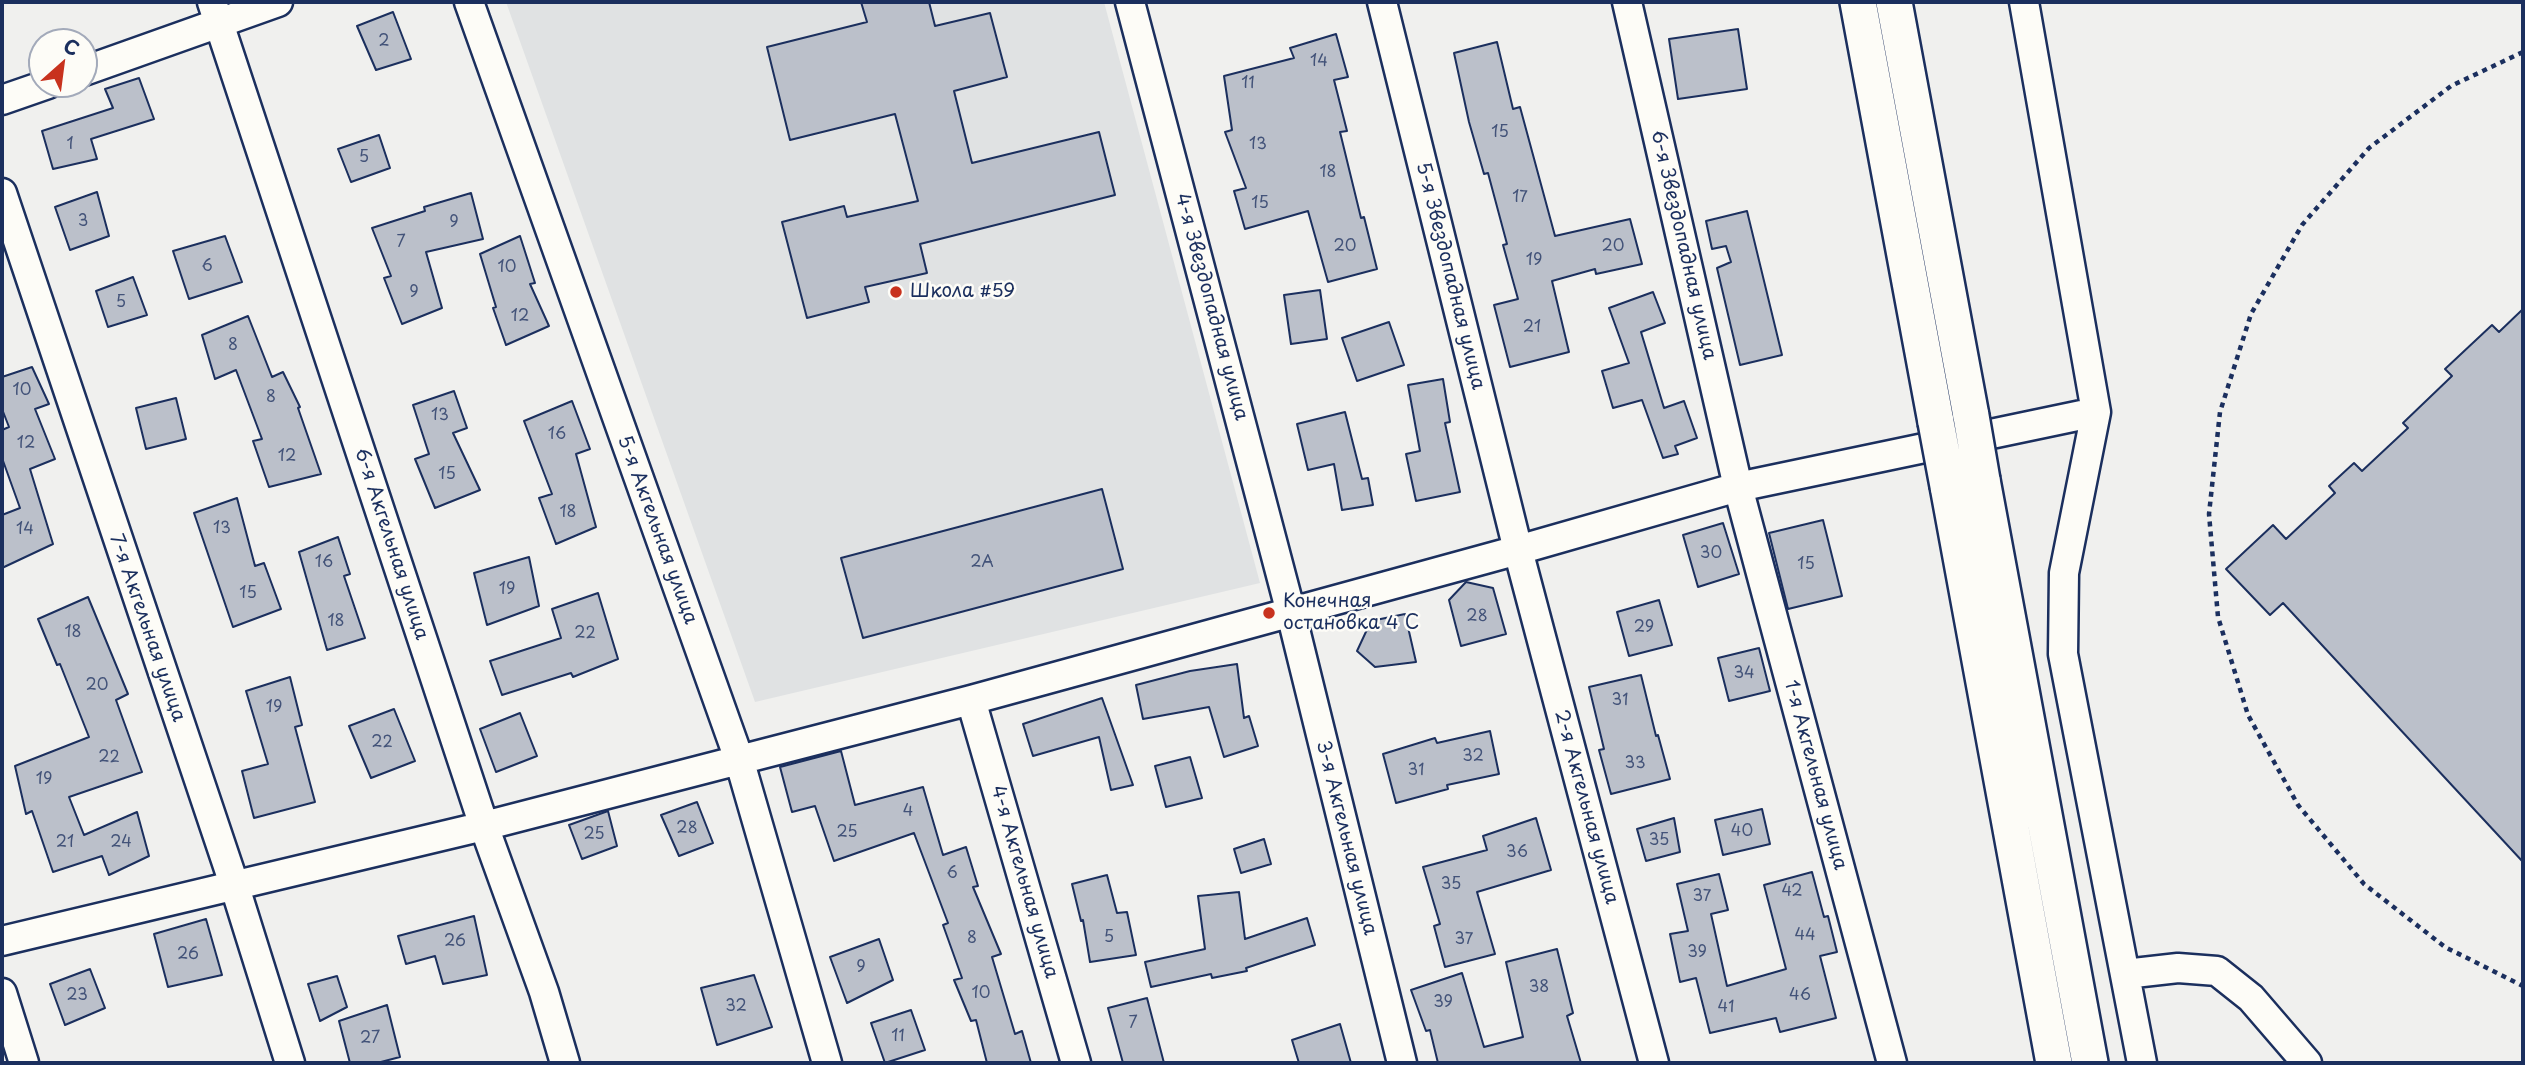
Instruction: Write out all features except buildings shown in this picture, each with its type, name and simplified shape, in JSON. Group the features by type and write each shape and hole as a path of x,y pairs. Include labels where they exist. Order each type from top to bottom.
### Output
{"main road":[{"path":"1858,2 2054,1063"},
{"path":"1894,2 2090,1063"}],"street":[{"path":"98,65 215,13 278,2"},
{"name":"5-я Акгельная улица","path":"469,2 739,759 827,1063"},
{"name":"4-я Звездопадная улица","path":"1130,2 1291,613"},
{"name":"5-я Звездопадная улица","path":"1382,2 1518,550"},
{"name":"6-я Звездопадная улица","path":"1628,2 1738,487"},
{"path":"2024,2 2096,412 2064,573 2063,654 2142,1063"},
{"name":"6-я Акгельная улица","path":"215,13 484,826 544,992 565,1063"},
{"path":"2,100 28,91"},
{"name":"7-я Акгельная улица","path":"2,193 234,884 290,1063"},
{"path":"2,941 484,826 971,700 1738,487 2096,412"},
{"name":"1-я Акгельная улица","path":"1738,487 1892,1063"},
{"name":"2-я Акгельная улица","path":"1518,550 1654,1063"},
{"name":"3-я Акгельная улица","path":"1291,613 1402,1063"},
{"name":"4-я Акгельная улица","path":"971,700 1076,1063"},
{"path":"2125,974 2178,968 2217,971 2251,998 2307,1063"},
{"path":"2,993 24,1063"}],"path":[{"path":"2523,52 2451,86 2370,148 2302,225 2251,314 2220,412 2209,514 2218,617 2248,715 2298,805 2364,884 2445,947 2523,986"}],"shaded area":[{"name":"Школа #59","path":"506,2 1104,2 1260,583 755,702"}],"place":[{"name":"Школа #59","path":"896,292"},
{"name":"Конечная остановка 4 С","path":"1269,613"}]}
